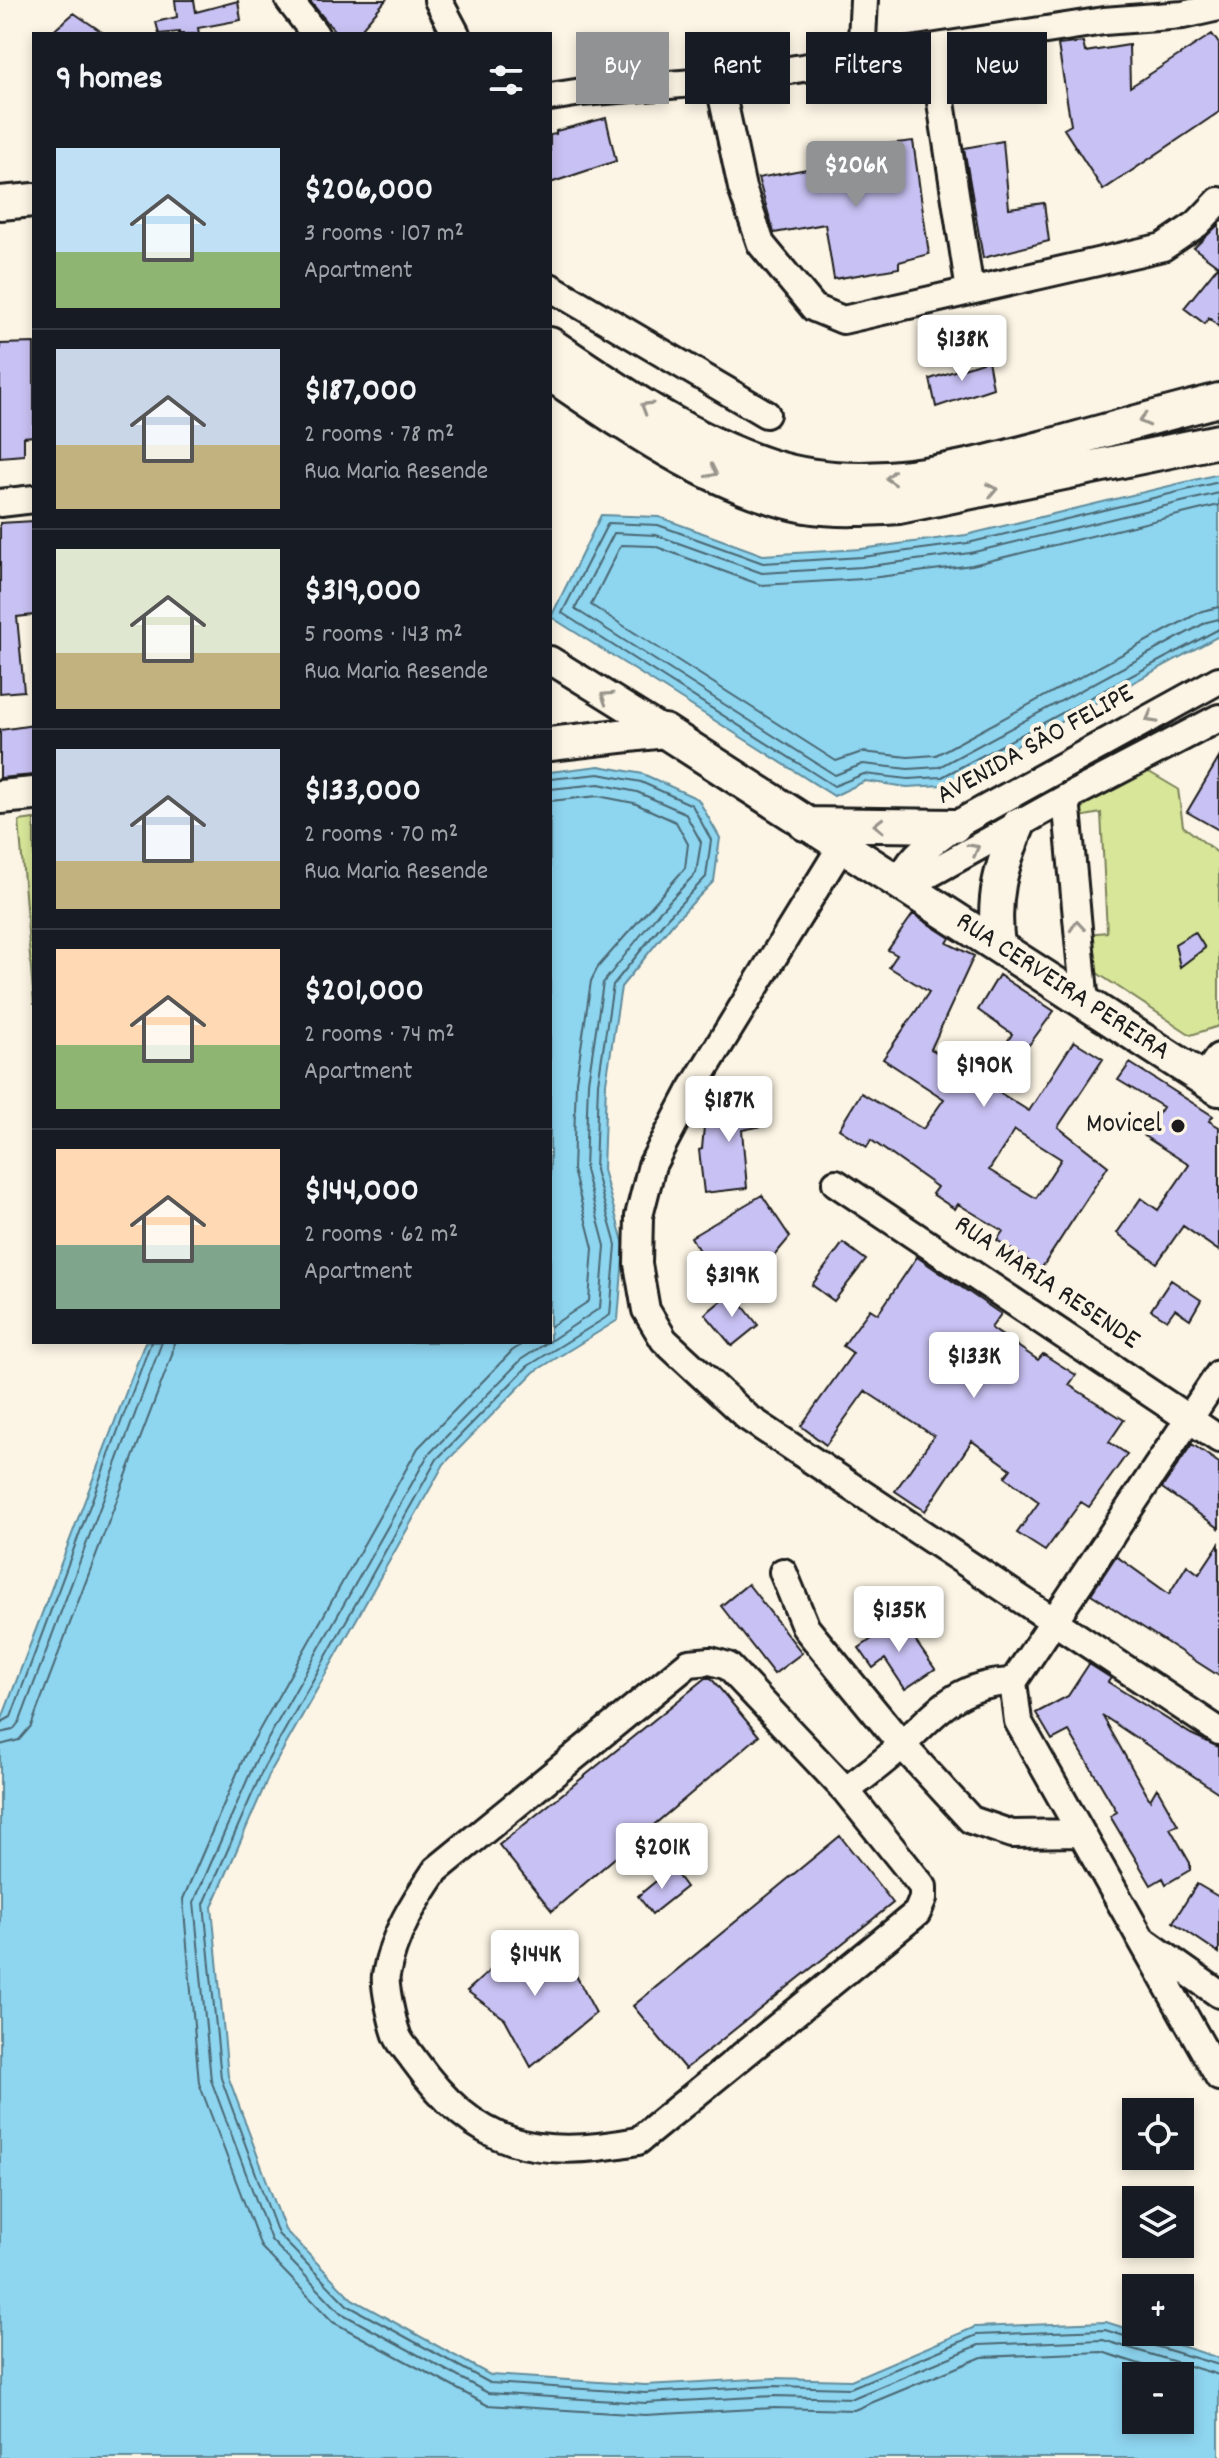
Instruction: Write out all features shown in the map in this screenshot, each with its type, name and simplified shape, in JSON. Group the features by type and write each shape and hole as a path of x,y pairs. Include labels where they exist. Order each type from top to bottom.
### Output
{"main road":[{"path":"0,203 32,200"},
{"path":"552,345 664,418 726,449 769,466 814,476 856,480 899,478 974,466 1219,400"},
{"path":"552,375 650,439 714,473 758,492 807,506 854,509 899,507 1219,441"},
{"path":"552,744 664,731"},
{"name":"RUA CERVEIRA PEREIRA","path":"664,731 1085,1004 1214,1075"},
{"path":"0,797 32,794"},
{"path":"801,822 954,826"},
{"path":"998,946 994,912 1001,866 1019,824"}],"street":[{"path":"289,0 313,32"},
{"path":"438,0 455,32"},
{"path":"862,32 864,0"},
{"path":"970,291 933,50 1104,21 1183,15 1219,7"},
{"path":"552,97 685,84"},
{"path":"724,104 742,188 761,244 814,308 843,320 1163,247 1197,224 1219,201"},
{"path":"552,288 766,414"},
{"path":"0,503 32,499"},
{"path":"552,661 664,731"},
{"name":"AVENIDA SÃO FELIPE","path":"903,885 904,868 954,826 1219,680"},
{"path":"903,885 1219,718"},
{"path":"1066,798 1085,1004"},
{"path":"841,847 691,1091 652,1165 639,1216 638,1264 646,1310 664,1340 747,1417 1219,1731"},
{"name":"RUA MARIA RESENDE","path":"836,1183 1219,1439"},
{"path":"1219,1374 1013,1682 1018,1721 1219,2077"},
{"path":"783,1572 806,1628 902,1745 971,1820 1012,1834 1081,1833"},
{"path":"711,1661 728,1666 846,1791 923,1887 923,1899 917,1913 638,2141 592,2150 528,2146 485,2132 436,2091 397,2036 386,1977 406,1914 436,1870 689,1663 711,1661"},
{"path":"846,1791 902,1745 928,1717 961,1694 988,1682 1013,1682"},
{"path":"1141,1939 1219,1994"}],"green space":[{"path":"1144,769 1178,789 1183,826 1219,854 1219,1026 1191,1035 1088,967 1087,934 1107,932 1101,813 1080,817 1084,803"},
{"path":"32,819 32,980 19,821"}],"water":[{"path":"1219,474 1219,636 944,785 907,787 865,781 834,796 552,618 601,515 659,517 763,555 861,549 966,535"},
{"path":"599,766 643,774 698,799 720,838 714,881 673,923 621,987 606,1083 603,1170 624,1245 618,1320 534,1372 444,1464 271,1771 212,1907 228,2076 285,2230 352,2299 490,2375 645,2385 774,2378 851,2380 975,2327 1106,2322 1122,2327 1122,2346 1181,2346 1219,2358 1219,2458 0,2458 0,1724 144,1344 552,1344 552,772"}],"building":[{"path":"175,0 194,0 196,12 238,1 241,20 198,28 199,32 158,32 156,22 177,17"},
{"path":"309,0 386,0 359,32 335,32"},
{"path":"74,13 102,32 52,32"},
{"path":"1212,34 1219,44 1219,112 1103,190 1064,129 1071,125 1058,45 1083,42 1085,52 1129,45 1130,87"},
{"path":"606,118 616,161 552,182 552,135"},
{"path":"913,141 929,254 899,262 899,268 834,279 825,224 774,233 758,178 818,167 817,164 889,156 888,144"},
{"path":"1003,141 1009,208 1044,203 1049,241 983,258 964,148"},
{"path":"1219,224 1219,327 1209,318 1205,324 1184,308 1218,266 1194,248"},
{"path":"32,343 32,436 24,437 24,455 0,457 0,344"},
{"path":"988,360 993,388 936,407 930,379"},
{"path":"32,521 32,615 17,617 24,691 0,693 0,523"},
{"path":"32,725 32,775 0,778 0,730"},
{"path":"1219,758 1219,830 1187,812"},
{"path":"913,914 950,938 947,943 974,956 931,1049 949,1059 951,1055 985,1078 1012,1034 978,1010 999,975 1054,1011 1029,1045 1026,1043 997,1091 1029,1111 1074,1041 1103,1059 1058,1127 1108,1166 1041,1269 997,1240 1003,1231 958,1204 955,1209 932,1194 937,1187 871,1140 867,1147 839,1129 861,1093 923,1129 944,1099 883,1059 929,992 889,967 897,955 888,950","holes":["1015,1130 1061,1159 1036,1198 989,1170"]},
{"path":"1195,932 1205,948 1180,967 1175,944"},
{"path":"1130,1063 1213,1116 1209,1121 1219,1127 1219,1251 1183,1226 1157,1263 1117,1233 1141,1198 1158,1210 1189,1165 1144,1136 1163,1107 1118,1080"},
{"path":"764,1096 768,1125 742,1130 747,1188 704,1193 699,1150 702,1149 705,1115 715,1117 727,1103"},
{"path":"762,1195 790,1237 774,1256 722,1290 691,1237"},
{"path":"843,1243 866,1260 834,1301 812,1285"},
{"path":"917,1257 1001,1314 991,1328 1038,1360 1043,1354 1076,1375 1069,1385 1124,1420 1109,1442 1127,1454 1089,1507 1081,1502 1045,1551 1017,1533 1039,1502 1005,1477 1011,1469 972,1441 925,1511 895,1491 934,1436 865,1391 826,1445 801,1426 853,1353 843,1346 870,1309 878,1314"},
{"path":"1171,1280 1201,1300 1190,1319 1175,1309 1167,1320 1151,1310"},
{"path":"732,1292 758,1325 732,1346 705,1314"},
{"path":"1192,1444 1219,1463 1219,1528 1162,1488"},
{"path":"1219,1544 1219,1676 1091,1594 1116,1556 1169,1594 1187,1565 1199,1574"},
{"path":"748,1584 802,1653 774,1674 721,1606"},
{"path":"900,1619 935,1669 905,1689 885,1659 873,1668 859,1648"},
{"path":"1089,1664 1111,1678 1108,1682 1191,1734 1219,1747 1219,1793 1102,1715 1150,1800 1157,1788 1178,1825 1170,1828 1190,1863 1190,1870 1166,1884 1163,1878 1151,1885 1110,1816 1117,1812 1069,1731 1052,1740 1036,1713 1068,1696"},
{"path":"706,1678 711,1678 759,1736 552,1911 499,1845"},
{"path":"840,1836 893,1903 685,2069 633,2006"},
{"path":"672,1868 686,1887 652,1914 638,1896"},
{"path":"1197,1884 1219,1897 1219,1953 1173,1922"},
{"path":"531,1934 572,1968 596,2013 531,2067 505,2019 467,1991"}],"place":[{"name":"Movicel","path":"1178,1126"}]}
